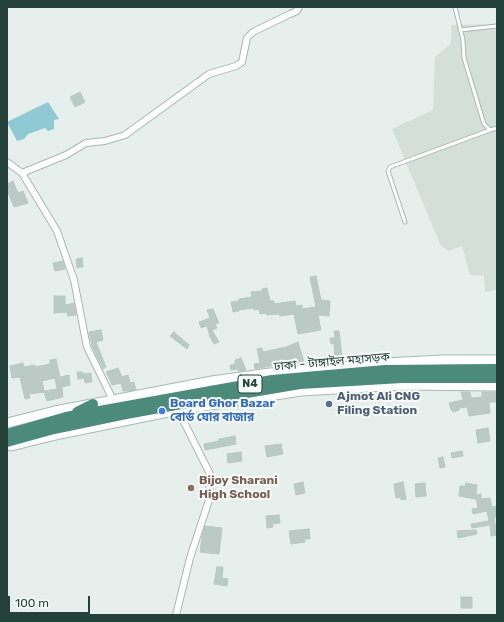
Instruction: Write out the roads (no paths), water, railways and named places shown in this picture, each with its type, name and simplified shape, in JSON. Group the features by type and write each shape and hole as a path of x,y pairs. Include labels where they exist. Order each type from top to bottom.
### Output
{"highway":[{"name":"ঢাকা - টাঙ্গাইল মহাসড়ক","path":"11,439 66,417 271,377 384,366 497,369"},
{"name":"ঢাকা - টাঙ্গাইল মহাসড়ক","path":"11,439 54,429 177,407 301,388 497,378"},
{"path":"66,417 93,404"}],"main road":[{"path":"384,366 443,360 497,360"},
{"path":"7,424 55,411 212,381 271,377"},
{"path":"402,382 497,386"}],"street":[{"path":"22,173 66,155 86,143 105,141 125,135 209,74 236,66 242,62 247,38 253,32 297,11 299,7"},
{"path":"7,162 22,173 57,231 74,280 87,347 113,400"},
{"path":"176,615 190,558 209,500 210,474 177,407"}],"lane":[{"path":"455,7 463,40 463,52 466,66 484,124 490,130"},
{"path":"460,30 497,26"},
{"path":"405,222 388,171 390,167 497,128"}],"water":[{"path":"48,102 59,119 54,120 54,129 48,131 45,128 28,134 24,139 17,141 7,122"}],"place":[{"name":"Ajmot Ali CNG Filing Station","path":"329,404"},
{"name":"Board Ghor Bazar বোর্ড ঘোর বাজার","path":"162,411"},
{"name":"Bijoy Sharani High School","path":"191,488"}]}
